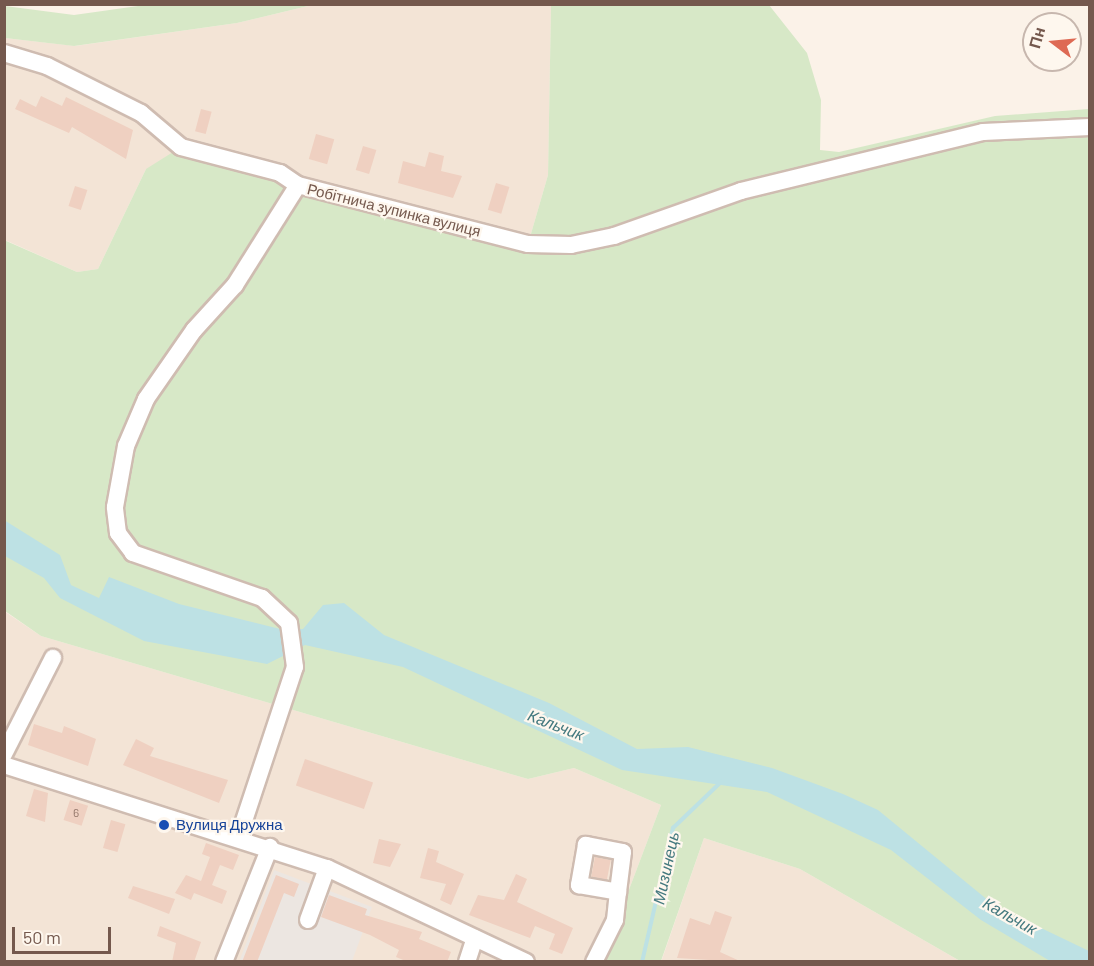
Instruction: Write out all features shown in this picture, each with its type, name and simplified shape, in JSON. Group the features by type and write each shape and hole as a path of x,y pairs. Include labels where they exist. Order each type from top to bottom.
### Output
{"street":[{"name":"Робітнича зупинка вулиця","path":"4,53 47,66 141,113 181,147 280,172 298,185 528,244 571,245 614,236 741,191 983,132 1089,127"},
{"path":"239,836 295,667 288,623 262,598 133,553 118,533 115,507 126,446 146,399 194,330 235,285 298,185"},
{"path":"4,754 52,658"},
{"path":"4,765 239,836 327,868 526,962"},
{"path":"224,962 270,847"},
{"path":"308,920 327,868"},
{"path":"594,962 615,920 618,892"},
{"path":"467,962 475,938"}],"shaded area":[{"path":"312,5 551,5 548,175 528,244 146,169 98,269 77,272 5,240 5,38 75,46 237,23"},
{"path":"4,611 41,636 528,779 574,768 661,805 602,961 5,961"},
{"path":"704,838 800,869 960,961 661,962"},
{"path":"274,870 372,907 352,961 239,962"}],"green space":[{"path":"145,5 312,5 237,23 74,46 5,38 5,6 74,15"},
{"path":"551,5 769,5 807,53 821,100 820,150 839,152 995,116 1089,109 1089,961 960,961 800,869 704,838 661,961 602,961 661,805 574,768 528,779 41,636 5,611 4,240 77,272 98,269 146,169 181,147 528,244 548,175"}],"water":[{"name":"Кальчик","path":"4,520 60,555 71,585 99,598 109,577 179,604 284,630 303,629 323,605 344,603 384,635 549,703 637,749 688,747 772,768 843,794 878,810 995,906 1089,951 1089,961 1050,961 981,920 891,850 767,792 622,770 403,667 305,645 267,664 144,641 60,598 44,578 5,556"}],"building":[{"path":"41,96 62,106 66,97 133,130 126,159 72,127 69,133 15,109 20,99 36,107"},
{"path":"201,109 212,112 206,134 195,131"},
{"path":"316,134 334,139 327,164 309,159"},
{"path":"363,146 376,150 369,174 356,170"},
{"path":"429,152 444,156 441,171 462,176 453,198 398,183 403,161 425,167"},
{"path":"496,183 509,187 501,214 488,210"},
{"path":"75,186 87,190 81,210 69,206"},
{"path":"34,724 62,733 64,726 96,739 88,766 28,745"},
{"path":"136,739 154,748 150,756 228,780 219,803 123,765"},
{"path":"305,759 373,782 364,809 296,785"},
{"path":"34,789 48,793 45,822 26,816"},
{"path":"70,800 88,806 82,826 64,820"},
{"path":"111,820 125,824 117,852 103,848"},
{"path":"379,839 401,844 390,867 373,863"},
{"path":"206,843 239,855 233,870 220,865 212,885 227,891 222,904 194,893 191,900 175,893 186,875 201,881 210,857 202,854"},
{"path":"428,848 439,851 436,862 464,874 451,905 440,900 446,884 420,878"},
{"path":"595,857 611,860 607,880 591,877"},
{"path":"516,874 527,879 517,902 573,928 562,954 549,949 555,934 535,926 530,938 469,915 478,895 504,900"},
{"path":"276,875 299,884 294,897 284,893 257,962 242,962"},
{"path":"133,886 175,899 169,914 128,898"},
{"path":"329,895 367,909 365,915 422,932 419,939 451,952 447,962 408,962 396,957 399,950 370,935 321,917"},
{"path":"715,911 732,917 720,952 742,962 677,958 690,918 710,925"},
{"path":"160,926 201,942 194,962 172,962 176,943 157,936"}],"waterway":[{"name":"Мизинець","path":"642,962 673,828 722,781"}],"place":[{"name":"Вулиця Дружна","path":"164,825"}]}
